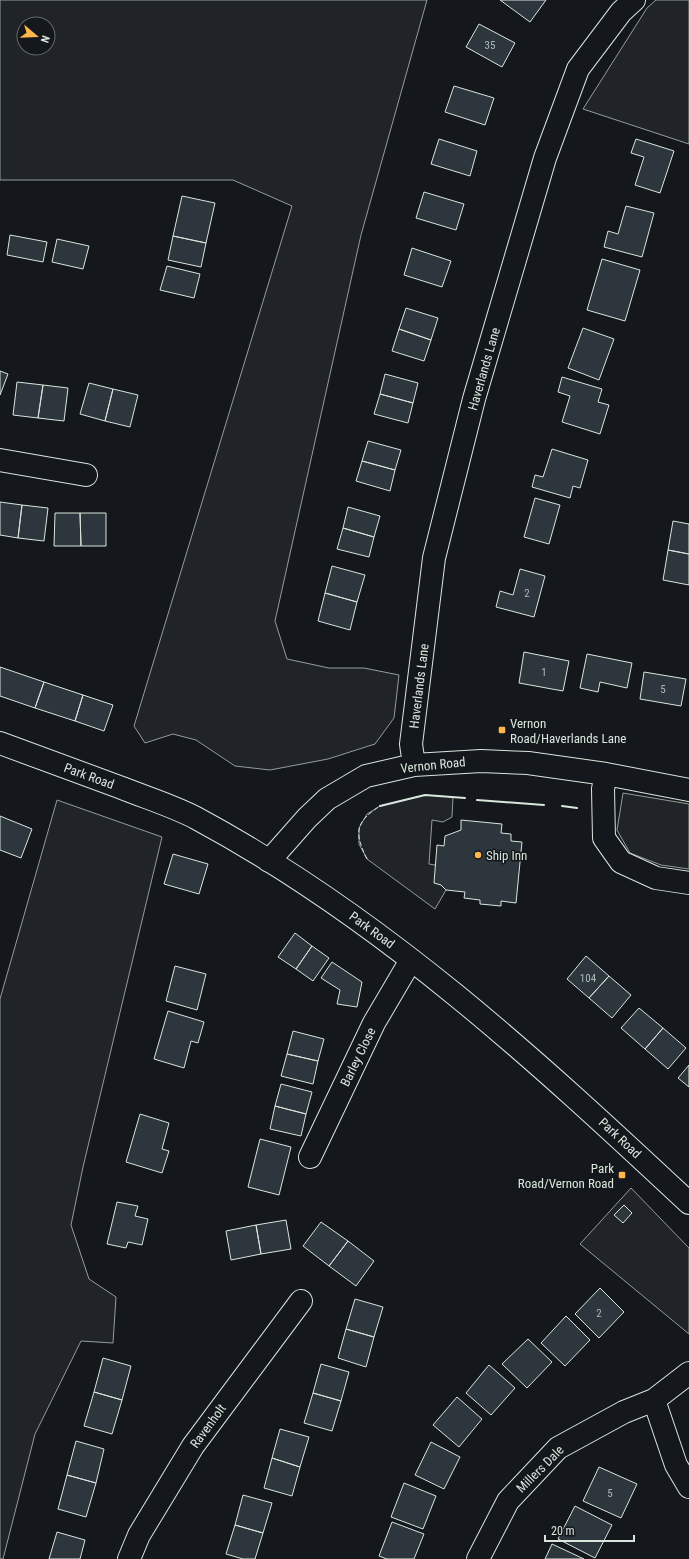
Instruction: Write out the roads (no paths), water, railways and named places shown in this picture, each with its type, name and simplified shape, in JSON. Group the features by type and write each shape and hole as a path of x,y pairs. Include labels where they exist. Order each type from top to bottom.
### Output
{"main road":[{"name":"Haverlands Lane","path":"414,765 411,744 434,558 474,399 545,158 578,68 621,12 634,0"},
{"path":"0,460 86,475"},
{"name":"Park Road","path":"0,743 154,800 195,818 270,861 360,920 486,1019 566,1088 689,1203"},
{"name":"Vernon Road","path":"270,861 306,818 327,800 366,776 414,765 481,761 528,763 606,774 689,790"},
{"path":"606,774 603,789 604,838 621,862 656,878 689,883"},
{"name":"Barley Close","path":"310,1156 374,1023 411,960"},
{"name":"Ravenholt","path":"129,1559 139,1535 192,1446 301,1301"},
{"name":"Millers Dale","path":"478,1559 508,1501 558,1448 624,1412 654,1400 689,1373"},
{"path":"654,1400 676,1465 689,1487"}],"place":[{"name":"Vernon Road/Haverlands Lane","path":"502,730"},
{"name":"Ship Inn","path":"478,855"},
{"name":"Park Road/Vernon Road","path":"622,1175"}]}
